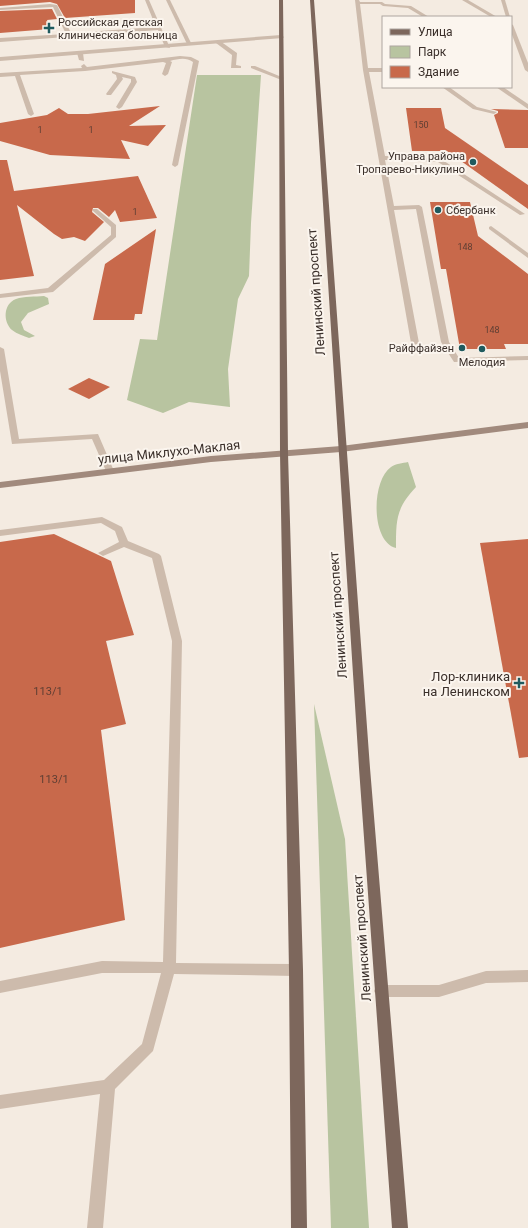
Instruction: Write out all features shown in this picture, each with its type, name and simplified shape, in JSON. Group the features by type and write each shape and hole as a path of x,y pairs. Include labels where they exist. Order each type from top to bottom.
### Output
{"main road":[{"path":"281,0 284,453 296,970 299,1228"},
{"name":"Ленинский проспект","path":"312,0 341,449 400,1228"},
{"name":"улица Миклухо-Маклая","path":"0,485 211,459 341,449 528,425"}],"street":[{"path":"147,0 168,46"},
{"path":"168,0 190,44"},
{"path":"464,0 492,16"},
{"path":"502,0 508,16"},
{"path":"415,343 392,208 366,70 358,1 409,7 425,16"},
{"path":"0,9 50,5 55,6 69,35"},
{"path":"0,40 159,28"},
{"path":"512,28 528,70"},
{"path":"61,35 63,41"},
{"path":"0,59 281,37"},
{"path":"218,42 235,54 233,67 239,67"},
{"path":"80,53 84,65"},
{"path":"0,75 84,65 101,67 193,58 196,61 175,166"},
{"path":"164,60 168,62 165,74"},
{"path":"101,67 133,78 134,82 119,107"},
{"path":"253,67 281,78"},
{"path":"366,70 382,70"},
{"path":"17,74 31,114"},
{"path":"109,94 120,79 119,74"},
{"path":"445,88 475,108 494,112"},
{"path":"500,88 528,107"},
{"path":"382,158 439,160 522,214"},
{"path":"392,208 419,207 445,342 457,360 528,358"},
{"path":"0,296 50,290 114,236 114,226 95,210"},
{"path":"491,228 528,256"},
{"path":"0,349 14,428 14,442 95,436 110,471"},
{"path":"0,533 102,520 119,529 124,543"},
{"path":"0,1102 108,1086 148,1046 169,968 178,641 156,556 124,543 103,553"},
{"path":"0,988 102,967 296,970"},
{"path":"381,991 439,991 486,977 528,976"},
{"path":"94,1228 108,1086"}],"green space":[{"path":"197,75 261,75 249,276 238,299 228,369 230,407 189,402 163,413 127,400 140,339 157,340"},
{"path":"44,296 48,298 49,304 28,313 21,322 24,330 35,336 29,338 18,334 9,327 6,313 12,301 22,297"},
{"path":"408,462 416,487 404,501 398,515 396,548 388,543 382,535 378,523 377,497 384,474 393,466"},
{"path":"314,704 345,839 369,1228 331,1228"}],"building":[{"path":"0,0 135,0 135,13 65,18 57,4 50,2 0,6"},
{"path":"52,9 57,19 47,20 50,29 0,33 0,11"},
{"path":"160,106 129,126 166,125 148,146 121,140 130,159 50,155 0,141 0,123 47,115 59,108 68,114 88,114"},
{"path":"406,108 441,108 445,128 528,185 528,209 447,151 412,151"},
{"path":"491,109 528,110 528,148 505,148 494,115 498,113 498,111"},
{"path":"0,160 7,160 14,191 138,176 157,218 120,222 115,210 109,217 98,208 93,208 92,212 104,222 85,241 74,237 62,239 17,205 34,276 0,280"},
{"path":"430,202 470,202 478,236 528,274 528,344 504,344 506,349 460,349 446,269 441,269"},
{"path":"156,229 142,314 135,314 134,320 93,320 105,264"},
{"path":"89,378 110,387 89,399 68,389"},
{"path":"54,534 111,561 134,635 106,641 126,724 101,730 125,920 0,948 0,542"},
{"path":"528,539 528,757 519,758 480,543"}],"place":[{"name":"Российская детская клиническая больница","path":"49,28"},
{"name":"Управа района Тропарево-Никулино","path":"473,162"},
{"name":"Сбербанк","path":"438,210"},
{"name":"Райффайзен","path":"462,348"},
{"name":"Мелодия","path":"482,349"},
{"name":"Лор-клиника на Ленинском","path":"519,683"}]}
